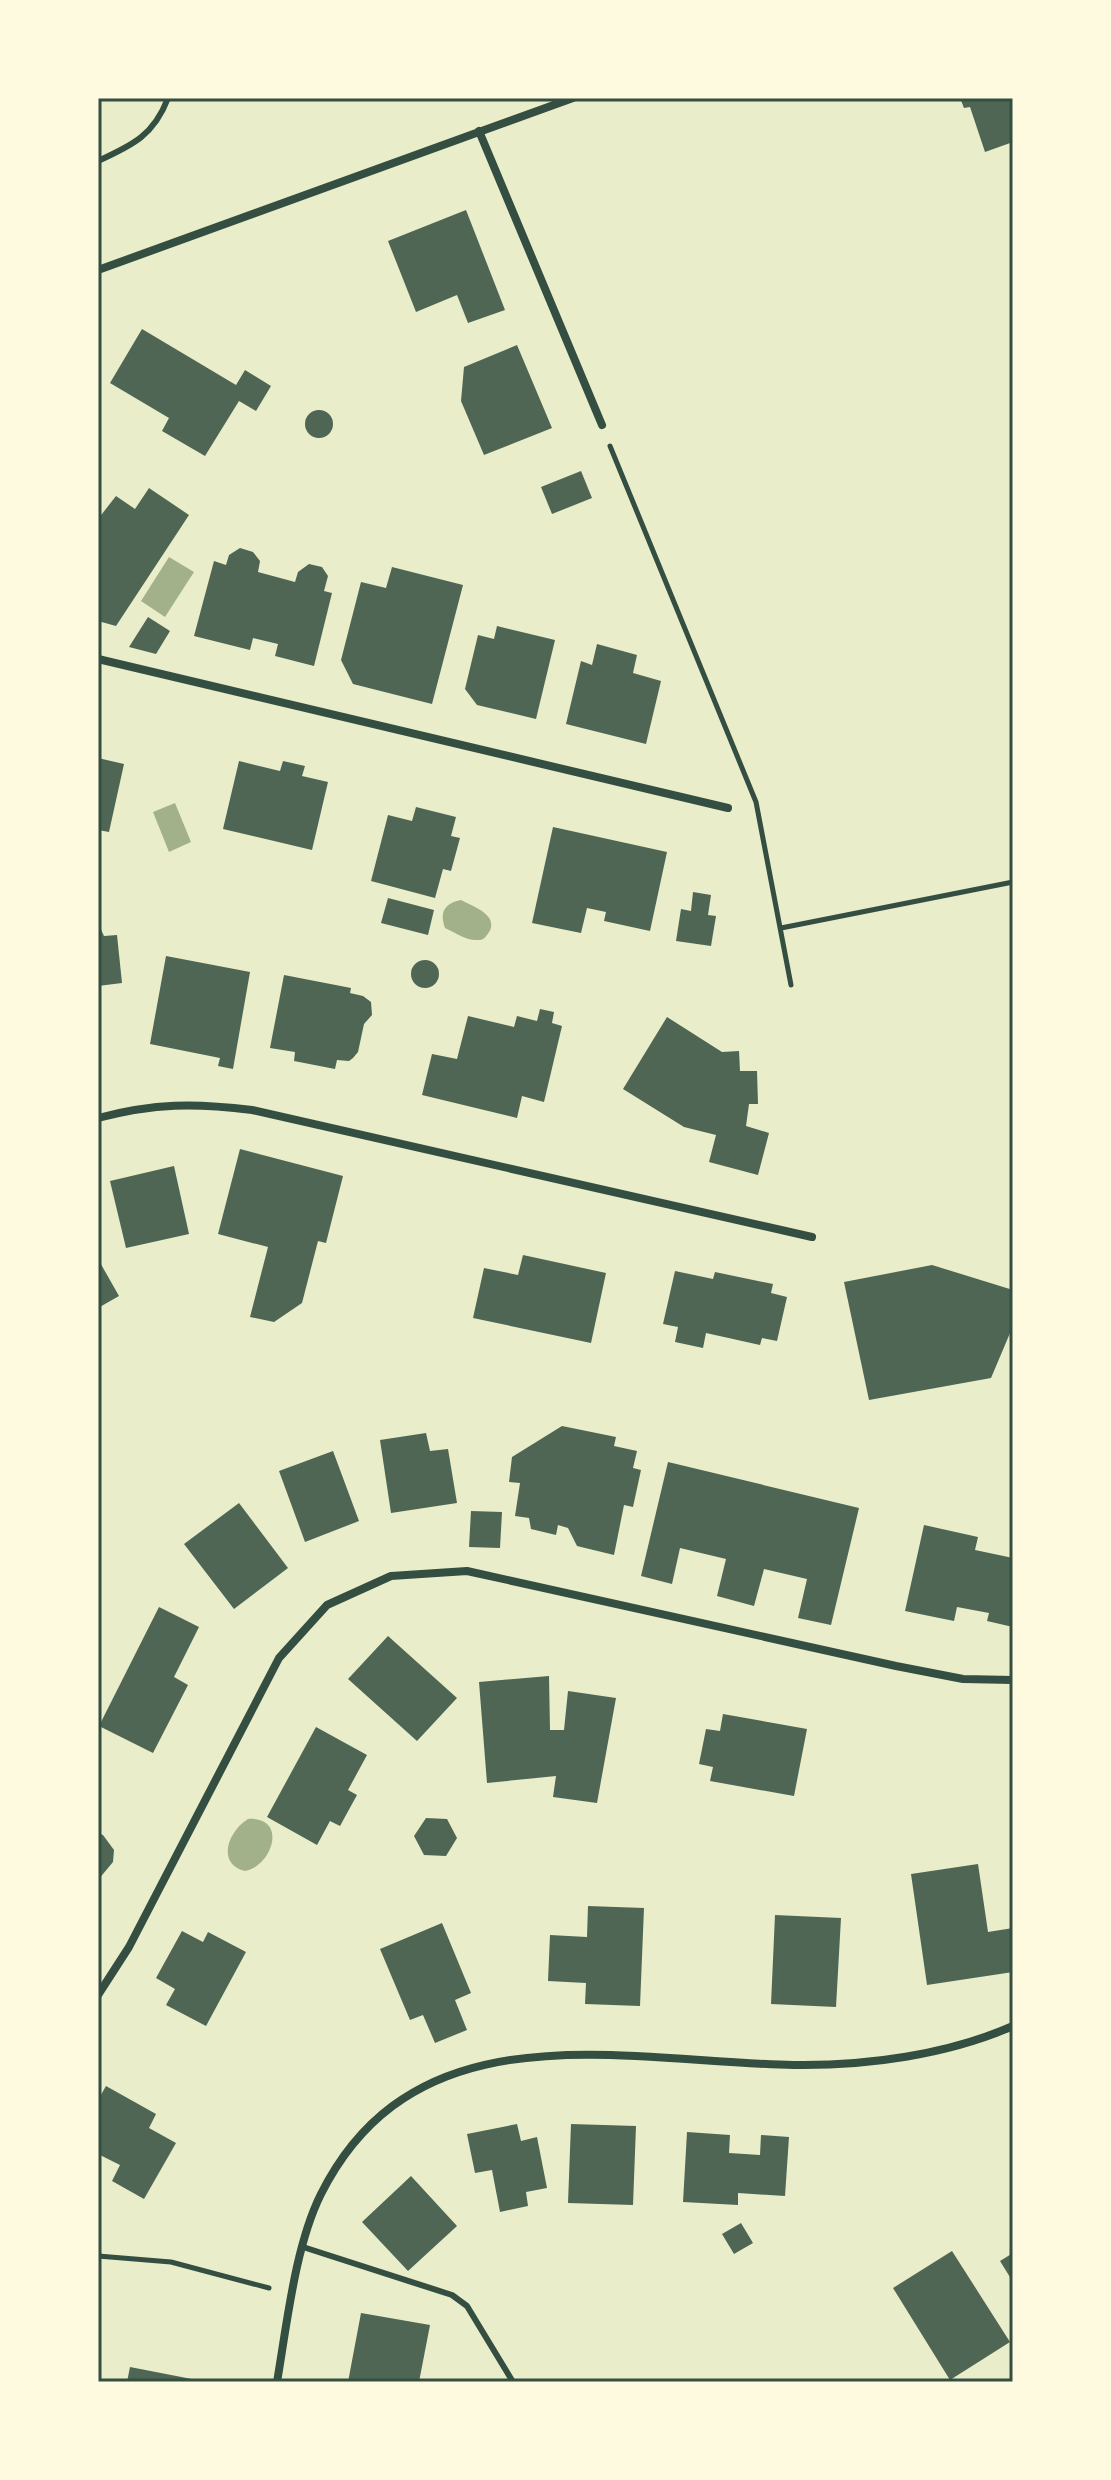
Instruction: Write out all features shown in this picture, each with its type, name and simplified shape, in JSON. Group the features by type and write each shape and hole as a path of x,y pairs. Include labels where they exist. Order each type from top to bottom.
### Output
{"street":[{"path":"98,270 573,98"},
{"path":"479,131 602,425"},
{"path":"98,659 728,808"},
{"path":"98,1118 137,1108 195,1104 252,1110 812,1237"},
{"path":"98,1995 129,1947 279,1658 327,1605 391,1576 467,1571 896,1666 963,1679 1013,1680"},
{"path":"277,2382 292,2294 320,2196 346,2151 387,2107 440,2077 501,2060 564,2054 795,2065 886,2060 984,2039 1013,2026"}],"lane":[{"path":"98,161 135,144 160,119 168,98"},
{"path":"303,2247 452,2295 467,2306 513,2382"}],"path":[{"path":"602,425 756,802 791,985"},
{"path":"781,928 1013,882"},
{"path":"98,2256 171,2262 292,2294"}],"shaded area":[{"path":"169,557 194,572 165,617 141,601"},
{"path":"175,803 191,842 169,852 153,812"},
{"path":"461,900 489,917 491,928 483,939 468,939 445,928 445,909"},
{"path":"248,1819 261,1820 268,1825 272,1842 263,1860 245,1871 230,1862 228,1847 235,1831"}],"building":[{"path":"960,98 1013,98 1013,142 985,152 970,107 964,108"},
{"path":"466,210 505,310 468,323 457,295 416,312 388,241"},
{"path":"142,329 236,385 245,370 271,386 256,411 239,401 205,456 162,431 169,418 110,383"},
{"path":"517,345 552,428 484,455 461,401 464,367"},
{"path":"319,410 329,414 333,424 329,434 319,438 309,434 305,424 309,414"},
{"path":"581,471 592,498 552,514 541,487"},
{"path":"149,488 189,515 116,626 98,621 98,519 116,496 135,509"},
{"path":"240,548 253,552 260,561 258,572 295,582 298,572 309,564 322,567 328,576 324,591 332,593 314,666 275,656 278,644 253,638 250,650 194,636 214,561 226,565 229,555"},
{"path":"392,567 463,585 432,704 353,684 341,660 361,582 386,588"},
{"path":"148,617 170,631 156,654 129,647"},
{"path":"497,626 555,640 536,719 477,705 465,689 478,635 494,639"},
{"path":"597,644 637,655 633,673 661,681 646,744 566,724 581,661 592,665"},
{"path":"98,758 124,764 109,832 98,830"},
{"path":"239,761 280,771 283,761 305,766 302,776 328,782 312,850 223,829"},
{"path":"416,807 456,817 451,836 460,838 451,871 443,869 435,898 371,881 388,815 412,821"},
{"path":"553,827 667,852 650,931 604,921 606,912 587,908 581,933 532,923"},
{"path":"693,892 711,895 708,915 716,916 711,946 676,941 681,909 691,911"},
{"path":"388,898 434,910 428,935 381,923"},
{"path":"98,923 104,936 117,935 122,983 98,986"},
{"path":"166,956 250,972 233,1069 218,1066 220,1058 150,1044"},
{"path":"425,960 435,964 439,974 435,984 425,988 415,984 411,974 415,964"},
{"path":"284,975 351,988 350,993 371,1002 372,1015 364,1024 358,1052 353,1058 349,1061 337,1060 335,1069 294,1061 295,1052 270,1048"},
{"path":"540,1009 554,1012 552,1023 562,1026 544,1102 522,1096 517,1118 422,1095 432,1054 457,1059 468,1016 514,1027 517,1016 537,1021"},
{"path":"667,1017 722,1052 739,1051 740,1071 757,1071 758,1104 749,1104 746,1126 769,1133 758,1175 709,1162 716,1135 684,1127 623,1089"},
{"path":"240,1149 343,1176 326,1243 318,1241 302,1303 274,1322 250,1317 268,1247 218,1234"},
{"path":"174,1166 189,1234 126,1248 110,1181"},
{"path":"523,1255 606,1273 591,1343 473,1318 484,1268 518,1275"},
{"path":"98,1259 119,1296 98,1308"},
{"path":"932,1265 1013,1290 1013,1326 991,1378 869,1400 844,1282"},
{"path":"675,1271 713,1279 715,1272 773,1284 771,1293 787,1297 777,1341 762,1338 760,1345 706,1333 703,1348 675,1342 678,1327 663,1324"},
{"path":"562,1426 616,1437 614,1446 637,1451 633,1468 641,1470 633,1507 624,1505 614,1555 577,1546 568,1528 558,1525 556,1535 531,1529 529,1518 515,1516 520,1483 509,1482 512,1457"},
{"path":"426,1433 430,1451 448,1449 457,1503 391,1513 380,1440"},
{"path":"333,1451 359,1521 305,1542 279,1471"},
{"path":"668,1462 859,1508 831,1625 798,1618 807,1579 764,1569 754,1606 717,1596 726,1559 680,1548 672,1584 641,1576"},
{"path":"239,1503 288,1568 234,1609 184,1544"},
{"path":"471,1511 502,1512 500,1548 469,1547"},
{"path":"924,1525 978,1537 975,1550 1013,1558 1013,1627 987,1621 989,1613 957,1607 954,1621 905,1611"},
{"path":"159,1607 199,1627 174,1677 188,1685 153,1753 99,1726"},
{"path":"388,1636 457,1698 417,1741 348,1679"},
{"path":"549,1676 550,1730 564,1730 568,1691 616,1698 597,1803 553,1797 556,1776 487,1783 479,1682"},
{"path":"723,1714 807,1729 794,1796 710,1781 713,1767 699,1764 706,1729 720,1731"},
{"path":"316,1727 367,1755 348,1790 357,1795 340,1826 330,1821 317,1845 267,1817"},
{"path":"426,1818 447,1819 457,1838 446,1856 424,1855 414,1836"},
{"path":"98,1833 114,1850 113,1862 98,1880"},
{"path":"978,1864 988,1932 1013,1928 1013,1972 927,1985 911,1874"},
{"path":"588,1906 644,1908 640,2006 585,2004 586,1983 548,1981 550,1935 587,1937"},
{"path":"775,1915 841,1918 836,2007 771,2004"},
{"path":"442,1923 471,1993 455,2000 467,2030 435,2043 423,2015 410,2020 380,1949"},
{"path":"182,1931 203,1942 208,1932 246,1952 206,2026 166,2005 175,1989 156,1978"},
{"path":"106,2086 156,2114 149,2128 176,2143 144,2199 112,2181 120,2165 98,2154 98,2100"},
{"path":"517,2124 521,2141 537,2137 547,2188 526,2192 528,2206 500,2212 492,2170 475,2173 467,2134"},
{"path":"571,2124 636,2126 633,2205 568,2203"},
{"path":"687,2132 730,2135 729,2153 760,2155 761,2135 789,2137 785,2196 738,2193 738,2205 683,2202"},
{"path":"411,2176 457,2226 408,2271 362,2222"},
{"path":"741,2223 753,2243 734,2254 722,2234"},
{"path":"952,2251 1010,2342 950,2380 893,2288"},
{"path":"1013,2253 1013,2282 1000,2261"},
{"path":"361,2313 430,2325 419,2382 348,2382"},
{"path":"130,2367 202,2381 202,2382 127,2382"}]}
